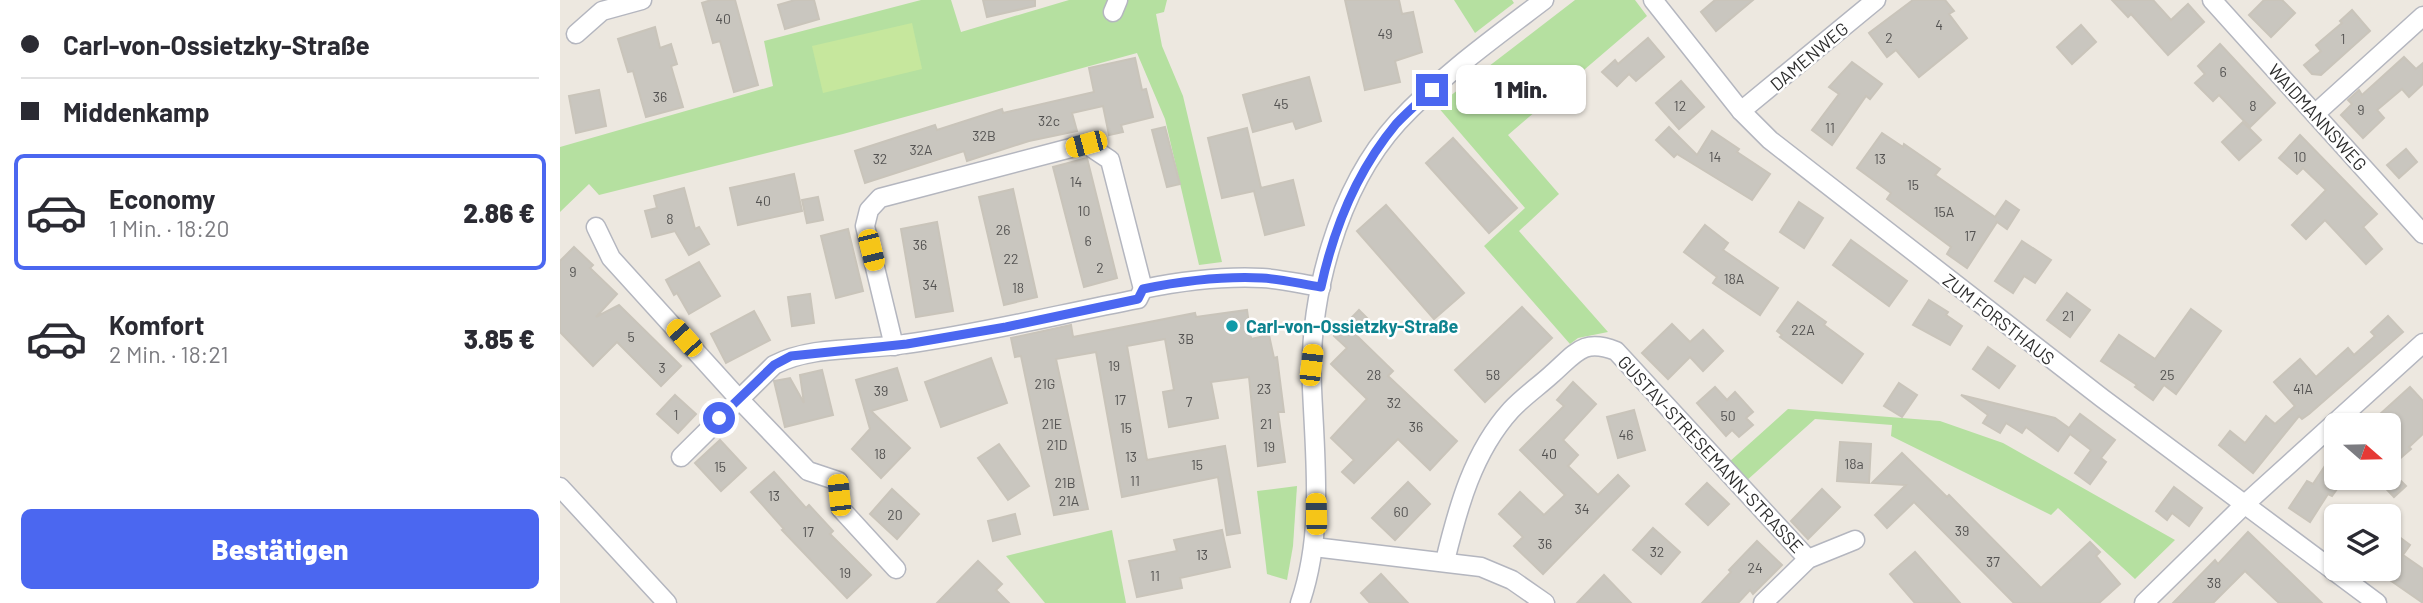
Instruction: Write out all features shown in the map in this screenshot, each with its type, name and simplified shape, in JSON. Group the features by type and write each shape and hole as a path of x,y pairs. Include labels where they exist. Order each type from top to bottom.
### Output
{"street":[{"path":"576,34 602,11 642,0"},
{"path":"1300,603 1314,547 1315,479 1311,365 1321,287 1328,255 1345,208 1367,163 1397,123 1478,50 1544,0"},
{"name":"ZUM FORSTHAUS","path":"1653,0 1741,111 1770,140 2102,398 2377,603"},
{"name":"DAMENWEG","path":"1741,111 1876,0"},
{"name":"WAIDMANNSWEG","path":"2212,0 2423,234"},
{"path":"2316,113 2423,16"},
{"path":"681,457 738,398 774,365 791,356 894,346 1006,327 1138,299 1143,289 1110,160 1086,144 880,198 869,210 865,226 894,346"},
{"path":"596,227 611,258 738,398 808,471 838,481 841,509 896,569"},
{"path":"1143,289 1216,278 1264,278 1321,287"},
{"path":"2144,603 2244,505 2423,343"},
{"name":"GUSTAV-STRESEMANN-STRASSE","path":"1445,561 1469,478 1489,439 1512,409 1582,348 1599,344 1616,351 1808,559"},
{"path":"560,487 667,603"},
{"name":"GUSTAV-STRESEMANN-STRASSE","path":"1763,603 1808,559 1855,540"},
{"path":"1314,547 1481,567 1512,580 1545,603"}],"green space":[{"path":"921,0 951,0 961,32 1069,0 1167,0 1164,12 1156,14 1162,46 1183,96 1222,262 1199,265 1165,119 1137,53 843,134 599,195 589,184 560,212 560,147 773,86 764,41"},
{"path":"1454,0 1512,0 1514,3 1475,33"},
{"path":"1575,0 1635,0 1647,16 1508,135 1559,194 1519,231 1608,332 1578,338 1570,344 1484,246 1525,208 1437,106"},
{"path":"912,23 922,69 823,93 812,46"},
{"path":"1788,409 1940,421 2003,443 2175,540 2135,579 2058,508 2051,515 1891,436 1892,425 1815,419 1745,482 1728,463"},
{"path":"1297,486 1293,546 1287,580 1267,574 1257,491"},
{"path":"1112,530 1126,603 1045,603 1006,556"}],"building":[{"path":"711,0 735,0 758,85 734,92 720,41 713,43 702,3"},
{"path":"795,0 814,0 819,19 785,29 778,5"},
{"path":"983,0 1035,0 1035,6 987,17"},
{"path":"1345,0 1399,0 1402,14 1413,12 1422,52 1395,61 1400,82 1365,90"},
{"path":"1715,0 1753,0 1716,31 1701,12"},
{"path":"1913,0 1945,0 1954,11 1949,14 1967,38 1919,77 1896,50 1887,57 1869,33"},
{"path":"2112,0 2153,0 2171,20 2188,4 2204,22 2168,55 2131,14 2128,17"},
{"path":"2264,0 2282,0 2295,13 2271,37 2249,15"},
{"path":"2352,10 2370,31 2321,75 2312,74 2304,65 2321,51 2316,45 2342,23 2340,21"},
{"path":"2081,25 2096,42 2072,64 2057,47"},
{"path":"655,27 660,48 671,44 677,64 671,66 683,107 646,117 633,71 628,72 618,39"},
{"path":"1648,38 1664,57 1636,81 1629,74 1617,86 1602,72 1615,60 1618,64"},
{"path":"2220,44 2275,103 2250,127 2219,95 2213,101 2195,83 2205,74 2198,66"},
{"path":"2404,57 2416,69 2423,63 2423,84 2409,97 2402,89 2377,110 2384,118 2363,138 2341,115 2352,104 2348,100 2359,90 2362,95"},
{"path":"1135,58 1142,90 1146,89 1153,117 1121,125 1123,132 1109,135 1103,106 1072,113 1077,131 1029,141 967,161 964,151 865,183 855,151 935,125 937,130 1002,109 1003,113 1094,92 1089,68"},
{"path":"1852,62 1882,84 1870,99 1866,96 1832,145 1812,130 1839,94 1829,87"},
{"path":"1309,77 1321,121 1296,129 1293,121 1253,132 1243,95"},
{"path":"1681,81 1704,107 1679,129 1656,103"},
{"path":"599,90 606,126 576,133 569,96"},
{"path":"2243,122 2261,140 2239,160 2222,142"},
{"path":"1165,127 1180,184 1167,187 1152,130"},
{"path":"1669,127 1697,155 1712,131 1770,174 1752,200 1677,154 1674,157 1656,140"},
{"path":"1247,128 1261,188 1293,180 1304,225 1265,235 1254,191 1222,198 1208,138"},
{"path":"1882,133 1903,147 1904,144 1940,169 1935,175 1995,217 2006,201 2019,210 2007,229 1997,222 1967,268 1947,254 1951,247 1887,199 1891,193 1857,168"},
{"path":"2300,135 2377,214 2363,227 2382,249 2366,264 2325,220 2306,239 2292,225 2326,190 2303,168 2297,174 2279,158"},
{"path":"1453,138 1517,208 1489,233 1426,163"},
{"path":"2406,149 2417,162 2399,178 2387,165"},
{"path":"1087,158 1117,278 1084,287 1053,167"},
{"path":"794,174 802,211 738,225 730,188"},
{"path":"684,188 695,229 699,227 709,244 689,255 675,231 652,237 645,211 657,208 654,196"},
{"path":"1013,189 1037,297 1004,305 979,197"},
{"path":"818,197 823,220 807,223 802,200"},
{"path":"1799,202 1823,218 1804,248 1780,232"},
{"path":"1386,205 1464,293 1434,319 1357,231"},
{"path":"937,222 953,311 916,317 901,229"},
{"path":"1705,225 1728,243 1723,250 1778,288 1760,315 1713,283 1717,277 1684,252"},
{"path":"848,229 863,291 836,298 821,236"},
{"path":"1851,240 1907,281 1889,306 1833,265"},
{"path":"2022,241 2051,260 2035,283 2024,276 2013,293 1995,281"},
{"path":"574,247 593,265 590,268 617,294 596,317 619,305 681,366 661,386 617,342 593,366 560,332 560,261"},
{"path":"699,262 720,296 689,314 666,280"},
{"path":"2067,293 2090,310 2070,337 2047,320"},
{"path":"810,294 814,323 792,326 788,297"},
{"path":"1929,300 1948,312 1946,315 1962,326 1950,345 1913,325"},
{"path":"1798,302 1863,354 1842,383 1780,337 1782,335 1777,331"},
{"path":"1522,307 1552,338 1485,402 1455,370"},
{"path":"2191,309 2221,331 2176,394 2164,385 2153,400 2135,387 2137,385 2101,361 2119,335 2155,359"},
{"path":"1247,310 1251,339 1269,335 1274,358 1277,357 1284,412 1278,412 1285,462 1258,466 1249,377 1211,382 1218,418 1169,427 1163,392 1174,390 1165,339 1127,346 1147,460 1225,446 1240,533 1227,535 1218,477 1122,497 1096,352 1056,359 1088,509 1054,515 1021,356 1015,357 1011,338 1071,325 1073,337 1195,313 1196,317"},
{"path":"1359,310 1370,321 1356,335 1393,371 1388,376 1457,441 1430,470 1398,439 1354,483 1342,472 1354,460 1331,438 1367,399 1331,364 1347,348 1334,336"},
{"path":"754,311 770,340 726,363 711,334"},
{"path":"2388,316 2403,332 2309,414 2302,419 2299,416 2253,473 2219,445 2230,431 2245,443 2266,416 2275,424 2295,406 2274,382 2300,359 2316,377 2348,348 2354,355 2375,336 2371,332"},
{"path":"1672,324 1690,342 1703,330 1723,351 1703,371 1690,357 1668,379 1642,353"},
{"path":"1988,347 2015,366 1999,388 1973,369"},
{"path":"991,358 1007,403 941,427 925,382"},
{"path":"897,368 907,400 871,411 910,448 881,478 852,449 870,429 856,380"},
{"path":"822,370 833,415 785,427 774,381 790,378 804,403 800,375"},
{"path":"1573,382 1596,404 1563,440 1578,455 1568,466 1598,495 1618,475 1629,486 1543,574 1514,546 1523,537 1499,514 1520,492 1544,515 1565,495 1520,450 1564,406 1557,400"},
{"path":"1899,383 1917,395 1902,417 1884,406"},
{"path":"1715,387 1727,400 1735,392 1753,412 1746,418 1753,425 1739,437 1732,430 1726,436 1697,403"},
{"path":"2410,387 2423,401 2423,434 2401,458 2401,413 2381,413"},
{"path":"675,395 696,414 678,433 657,414"},
{"path":"1961,395 2055,418 2069,428 2080,414 2115,440 2101,458 2106,462 2090,484 2075,473 2091,450 2070,434 2058,451 2026,427 2022,433 2006,423 2000,433 1983,423 1988,415"},
{"path":"1634,410 1645,450 1618,458 1607,417"},
{"path":"720,440 746,468 721,491 695,463"},
{"path":"1840,442 1871,444 1869,483 1837,481"},
{"path":"999,444 1029,486 1008,500 978,458"},
{"path":"1902,453 1947,497 1949,495 2041,588 2090,542 2100,552 2096,556 2120,584 2099,603 2014,603 1914,502 1887,528 1875,515 1906,485 1872,483"},
{"path":"2324,467 2324,490 2336,490 2332,496 2328,494 2310,522 2289,508 2307,481 2313,484"},
{"path":"774,472 806,508 809,505 833,531 830,534 871,575 847,598 782,530 784,529 751,492"},
{"path":"2401,481 2406,486 2394,497 2387,490 2401,490"},
{"path":"1408,482 1430,504 1395,540 1372,518"},
{"path":"1707,483 1729,504 1708,525 1686,504"},
{"path":"2174,487 2202,508 2189,526 2172,513 2167,520 2156,511"},
{"path":"892,489 919,514 897,539 870,514"},
{"path":"1822,489 1840,507 1808,539 1791,521"},
{"path":"1015,514 1020,534 993,541 988,521"},
{"path":"1653,528 1680,552 1661,574 1633,550"},
{"path":"1222,530 1230,567 1180,578 1182,588 1137,597 1129,561 1177,551 1174,540"},
{"path":"2248,532 2322,603 2279,603 2245,571 2213,603 2173,603 2215,560 2218,564"},
{"path":"2401,538 2410,545 2403,555 2423,569 2423,603 2391,581 2401,581"},
{"path":"1757,541 1782,565 1753,594 1750,590 1738,603 1702,603 1731,572 1729,570"},
{"path":"1915,552 1960,603 1915,603 1890,574"},
{"path":"978,561 1002,584 996,590 1009,603 937,603"},
{"path":"1381,574 1408,603 1370,603 1361,593"},
{"path":"1604,575 1631,603 1577,603"}],"place":[{"name":"Carl-von-Ossietzky-Straße","path":"1232,326"}],"route":[{"path":"719,418 774,365 791,356 907,344 1006,327 1138,299 1143,289 1180,282 1216,278 1264,278 1321,287 1328,255 1345,208 1367,163 1397,123 1432,90"}]}
